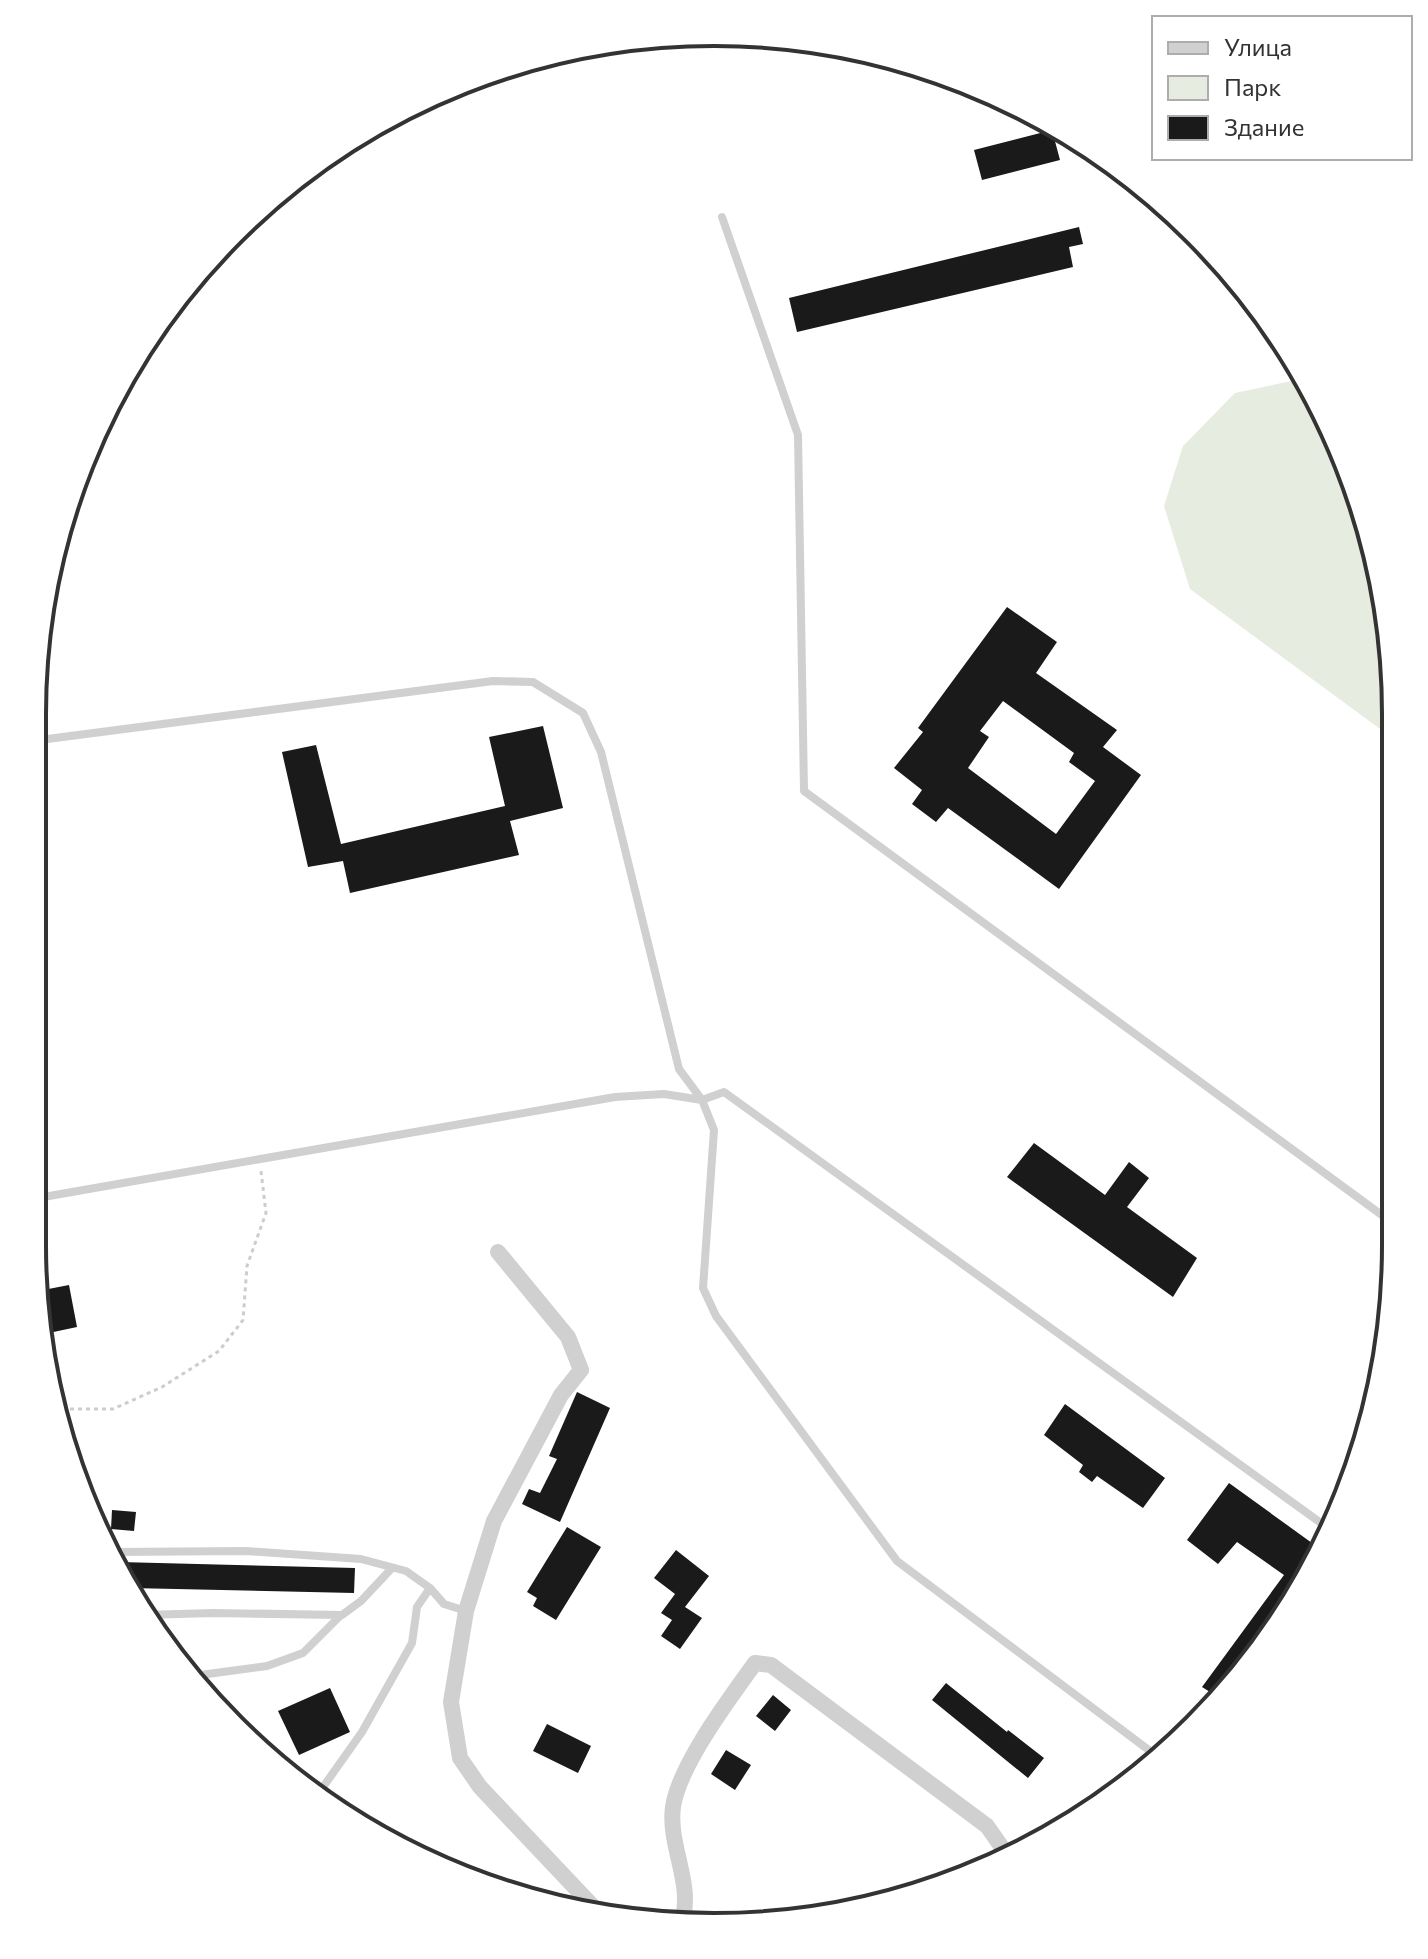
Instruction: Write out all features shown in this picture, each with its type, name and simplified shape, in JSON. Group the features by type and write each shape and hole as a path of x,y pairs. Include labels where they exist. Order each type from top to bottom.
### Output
{"street":[{"path":"498,1252 568,1337 581,1370 561,1395 494,1521 466,1611 451,1702 460,1758 480,1787 587,1901"},
{"path":"684,1912 673,1808 688,1767 755,1663 771,1665 987,1826 1002,1847"}],"lane":[{"path":"722,217 798,435 804,791 1382,1215"},
{"path":"46,739 493,681 533,682 583,713 601,752 679,1069 702,1100 714,1130 703,1288 716,1316 897,1561 1150,1751"},
{"path":"46,1197 615,1097 664,1094 702,1100 724,1092 1321,1523"},
{"path":"121,1552 246,1551 361,1559 406,1571 430,1588 444,1604 466,1611"},
{"path":"203,1675 267,1666 303,1653 361,1601 392,1568"},
{"path":"323,1786 362,1732 412,1643 417,1607 430,1588"},
{"path":"158,1615 342,1615"}],"path":[{"path":"67,1409 113,1409 162,1387 219,1351 243,1320 247,1266 266,1213 260,1159"}],"green space":[{"path":"1293,381 1331,458 1347,499 1369,584 1381,670 1382,730 1190,589 1164,506 1183,446 1235,393"}],"building":[{"path":"1043,132 1054,139 1060,160 982,180 974,150"},
{"path":"1079,227 1083,244 1069,247 1073,267 797,332 789,298"},
{"path":"1007,607 1057,642 1036,673 1117,730 1103,747 1141,775 1059,889 948,808 936,822 912,804 922,790 894,768 923,732 918,728","holes":["1003,701 1074,753 1069,762 1095,781 1056,834 968,768 989,737 980,731"]},
{"path":"543,726 563,808 510,821 519,855 350,893 343,861 308,867 282,752 316,745 341,844 505,806 489,737"},
{"path":"1034,1143 1105,1195 1129,1162 1149,1178 1127,1207 1197,1258 1173,1297 1007,1177"},
{"path":"69,1285 77,1327 52,1332 47,1289"},
{"path":"577,1392 610,1408 560,1522 522,1504 529,1489 540,1493 557,1459 549,1456"},
{"path":"1065,1404 1165,1478 1143,1508 1097,1476 1092,1482 1079,1472 1083,1465 1044,1435"},
{"path":"1229,1483 1312,1543 1269,1616 1244,1652 1210,1692 1202,1687 1284,1575 1237,1542 1218,1564 1187,1540"},
{"path":"112,1510 136,1512 134,1531 111,1529"},
{"path":"567,1527 601,1547 556,1620 533,1606 537,1598 527,1592"},
{"path":"676,1550 709,1576 685,1607 702,1618 680,1649 661,1636 672,1620 661,1613 675,1594 654,1578"},
{"path":"126,1562 355,1568 354,1593 141,1588"},
{"path":"946,1683 1044,1758 1028,1778 932,1700"},
{"path":"330,1688 350,1732 299,1755 278,1711"},
{"path":"773,1695 791,1710 775,1731 756,1716"},
{"path":"547,1724 591,1746 578,1773 533,1751"},
{"path":"726,1750 751,1765 735,1790 711,1774"}]}
